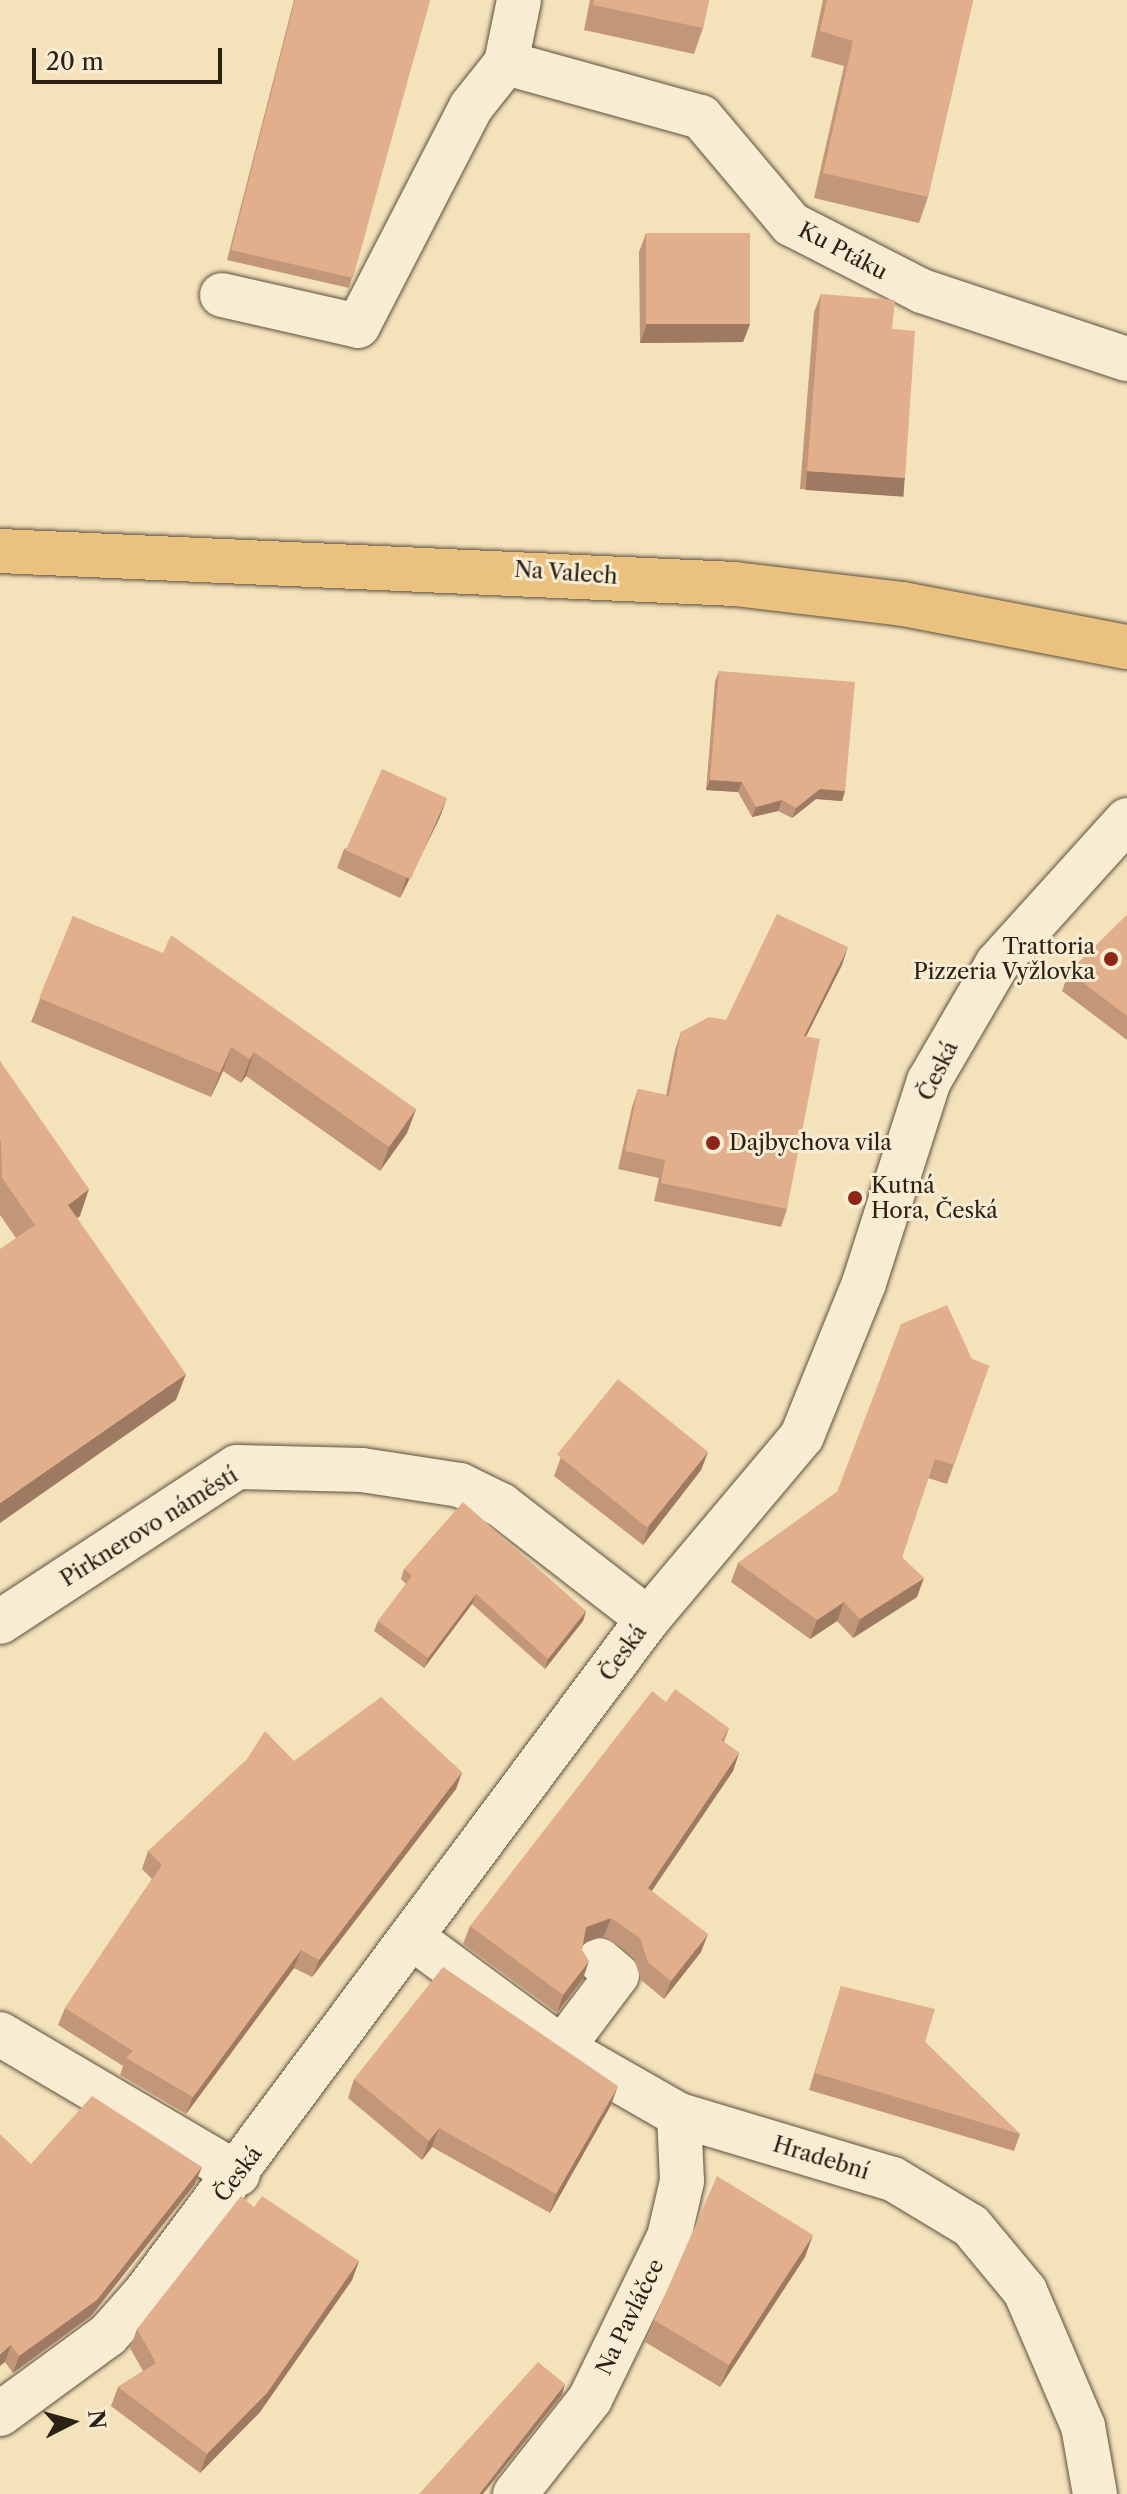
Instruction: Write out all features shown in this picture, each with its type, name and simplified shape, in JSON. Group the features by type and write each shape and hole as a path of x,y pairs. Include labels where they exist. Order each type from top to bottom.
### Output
{"main road":[{"name":"Na Valech","path":"0,551 735,584 903,604 1127,647"}],"street":[{"path":"222,295 358,326 471,107 506,63 519,0"},
{"name":"Ku Ptáku","path":"506,63 701,117 791,224 922,291 1127,359"},
{"name":"Česká","path":"0,2414 108,2335 238,2174 648,1619 802,1436 864,1283 929,1081 997,964 1127,820"},
{"name":"Pirknerovo náměstí","path":"0,1622 237,1467 362,1470 460,1485 501,1505 648,1619"},
{"name":"Hradební","path":"414,1939 562,2048 679,2115 893,2179 971,2226 1025,2291 1083,2426 1095,2494"},
{"path":"562,2048 617,1975 599,1960"},
{"path":"0,2034 238,2174"},
{"name":"Na Pavláčce","path":"515,2494 590,2399 669,2237 682,2181 679,2115"}],"building":[{"path":"295,0 430,0 353,278 231,250"},
{"path":"594,0 709,0 703,28 593,5"},
{"path":"827,0 973,0 928,197 823,173 853,41 820,31"},
{"path":"646,233 750,233 750,324 646,324"},
{"path":"821,294 895,300 892,329 915,331 905,478 807,471"},
{"path":"719,671 855,682 845,791 820,789 796,808 782,800 756,807 742,782 710,780"},
{"path":"382,769 447,798 411,879 346,850"},
{"name":"Dajbychova vila","path":"777,914 848,947 804,1036 820,1039 787,1209 661,1183 665,1160 625,1151 638,1089 669,1096 681,1032 709,1017 726,1020"},
{"name":"Trattoria Pizzeria Vyžlovka","path":"1127,915 1127,1016 1069,972"},
{"path":"73,916 163,953 171,935 416,1109 389,1147 254,1052 250,1059 231,1047 220,1073 39,998"},
{"path":"0,1061 89,1189 68,1205 186,1374 0,1503 0,1249 35,1225 2,1178"},
{"path":"947,1305 972,1359 989,1366 954,1465 935,1459 902,1557 924,1578 860,1619 844,1602 817,1620 738,1563 837,1492 901,1324"},
{"path":"618,1379 708,1452 647,1527 557,1454"},
{"path":"463,1502 586,1611 548,1659 476,1594 428,1658 378,1621 412,1576 404,1569"},
{"path":"675,1689 729,1728 721,1740 739,1753 648,1888 708,1934 671,1981 648,1962 640,1938 611,1918 586,1927 582,1950 589,1961 563,1995 470,1926 652,1691 666,1702"},
{"path":"381,1697 462,1772 319,1960 301,1950 193,2097 126,2058 133,2051 65,2008 162,1865 148,1851 247,1759 265,1731 294,1761"},
{"path":"443,1967 618,2086 556,2194 439,2128 429,2141 354,2079"},
{"path":"841,1986 935,2009 925,2042 1020,2134 815,2073"},
{"path":"92,2096 202,2167 97,2300 19,2356 11,2345 0,2354 0,2134 31,2164"},
{"path":"717,2176 813,2235 729,2365 654,2320"},
{"path":"241,2196 254,2207 262,2196 359,2261 267,2393 207,2454 118,2387 156,2363 137,2329"},
{"path":"538,2362 565,2384 479,2494 419,2494"}],"place":[{"name":"Trattoria Pizzeria Vyžlovka","path":"1111,959"},
{"name":"Dajbychova vila","path":"713,1143"},
{"name":"Kutná Hora, Česká","path":"855,1198"}]}
